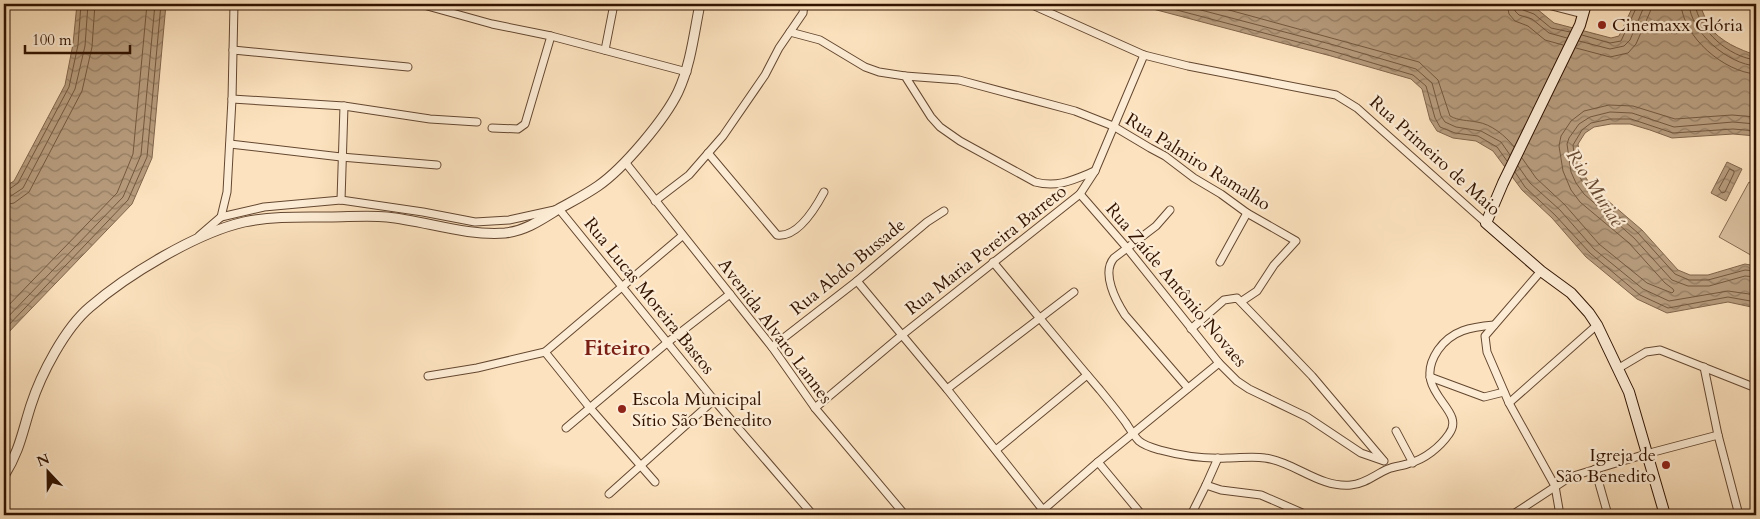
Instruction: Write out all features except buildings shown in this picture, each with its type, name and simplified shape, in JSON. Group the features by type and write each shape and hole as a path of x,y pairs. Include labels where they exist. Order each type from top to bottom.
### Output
{"main road":[{"path":"1486,223 1503,183 1580,25 1585,9"},
{"name":"Rua Primeiro de Maio","path":"1486,223 1541,271 1570,293 1589,313 1597,325 1629,392 1665,515"}],"street":[{"path":"221,217 227,192 230,144 234,4"},
{"path":"420,4 492,24 551,36 687,72"},
{"path":"605,50 614,4"},
{"path":"4,476 20,446 37,388 72,327 88,309 140,270 216,231 244,222 280,217 387,217 466,231 506,233 534,224 600,184 625,162 668,111 687,72 700,4"},
{"path":"655,202 688,175 708,153 748,101 765,75 779,48 803,13 804,4"},
{"name":"Rua Primeiro de Maio","path":"1030,4 1144,54 1188,66 1341,97 1357,108 1394,140 1486,223"},
{"path":"1548,4 1585,9"},
{"name":"Rua Palmiro Ramalho","path":"790,32 820,40 865,67 879,72 959,80 1075,111 1113,126 1165,156 1194,178 1221,194 1247,213 1296,241 1274,265 1257,291 1242,301"},
{"path":"492,128 518,129 525,124 551,36"},
{"path":"233,50 408,67"},
{"name":"Rua Maria Pereira Barreto","path":"815,408 902,335 1080,194 1095,171 1144,54"},
{"path":"905,76 930,116 940,127 960,141 1035,182 1056,185 1095,171"},
{"path":"232,99 344,106 430,119 476,122"},
{"path":"341,200 344,106"},
{"path":"230,144 341,157 436,165"},
{"path":"708,153 777,235 783,236 804,222 824,192"},
{"name":"Avenida Alvaro Lannes","path":"625,162 772,347 815,408 905,515"},
{"name":"Rua Zaíde Antônio Novaes","path":"1080,194 1127,248 1219,363 1236,381 1249,389 1296,410 1361,453 1384,461"},
{"path":"191,243 221,217 264,207 341,200 475,222 509,220 559,209"},
{"name":"Rua Lucas Moreira Bastos","path":"559,209 714,400 813,515"},
{"path":"1170,210 1156,226 1114,258 1109,266 1110,280 1119,305 1133,325 1188,388"},
{"name":"Rua Abdo Bussade","path":"772,347 922,226 944,211"},
{"path":"1220,262 1247,213"},
{"path":"428,376 477,368 545,352 682,236"},
{"path":"993,262 1140,442 1177,455 1218,458 1263,458 1279,461 1324,481 1343,486 1362,482 1390,468 1413,463 1440,444 1451,432 1454,423 1450,412 1436,394 1430,377 1429,369 1432,358 1445,340 1460,331 1494,325"},
{"path":"1541,271 1485,336 1485,342 1490,361 1509,403 1555,486 1560,515"},
{"path":"857,280 1045,512 1098,462 1219,363"},
{"path":"947,389 1074,292"},
{"path":"566,428 668,342 730,294"},
{"path":"1191,329 1224,300 1237,298 1242,301 1326,392 1390,468"},
{"path":"1509,403 1597,325"},
{"path":"1619,368 1646,352 1660,350 1756,388"},
{"path":"545,352 590,408 655,482"},
{"path":"1704,367 1718,435 1739,515"},
{"path":"996,450 1087,375"},
{"path":"1430,377 1484,397 1504,392"},
{"path":"609,494 714,400"},
{"path":"1396,431 1413,463"},
{"path":"1512,515 1570,477 1718,435"},
{"path":"1191,515 1218,458"},
{"path":"1098,462 1142,515"},
{"path":"1595,469 1608,515"},
{"path":"1206,485 1221,490 1261,495 1307,515"}],"shaded area":[{"path":"1749,182 1756,186 1756,258 1719,237"}],"water":[{"path":"77,4 166,4 152,158 132,204 4,337 4,187 14,181 65,85 73,44"},
{"path":"1134,4 1517,4 1537,9 1554,23 1611,38 1619,36 1634,4 1699,4 1709,26 1718,36 1737,48 1756,55 1756,136 1733,134 1672,138 1630,124 1611,124 1594,127 1585,133 1578,144 1581,168 1593,188 1642,230 1678,270 1690,275 1708,275 1745,264 1756,266 1756,308 1728,302 1667,313 1637,299 1586,257 1552,218 1522,190 1493,151 1476,141 1453,138 1437,131 1430,120 1422,89 1411,79"},
{"path":"1727,162 1742,169 1726,201 1711,193"}],"place":[{"name":"Cinemaxx Glória","path":"1602,25"},
{"name":"Escola Municipal Sítio São Benedito","path":"622,409"},
{"name":"Igreja de São Benedito","path":"1666,465"}],"district":[{"name":"Fiteiro","path":"617,348"}],"water label":[{"name":"Rio Muriaé","path":"1595,188"}]}
